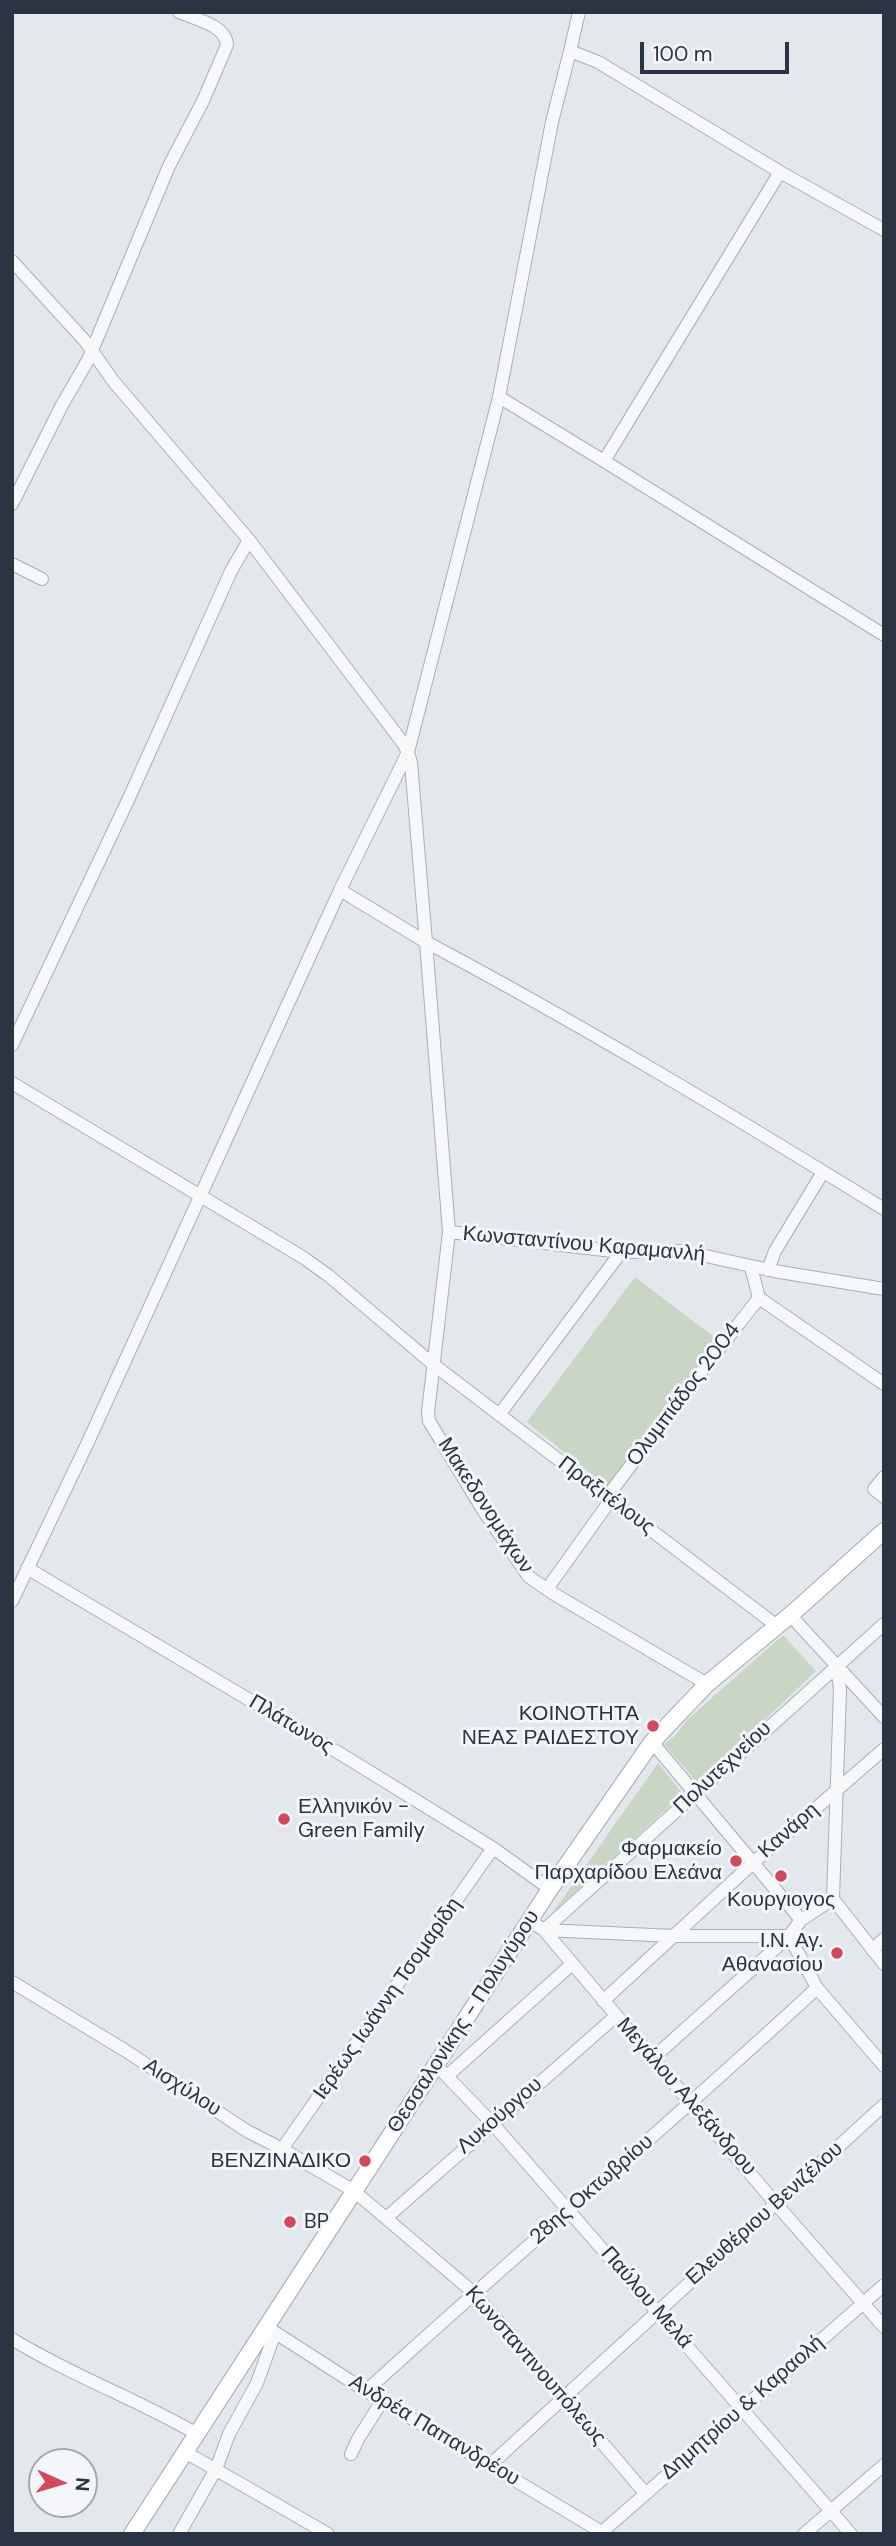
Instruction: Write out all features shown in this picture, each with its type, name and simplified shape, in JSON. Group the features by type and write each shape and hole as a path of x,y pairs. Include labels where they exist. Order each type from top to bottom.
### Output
{"main road":[{"name":"Θεσσαλονίκης - Πολυγύρου","path":"132,2534 197,2434 270,2330 354,2191 442,2071 550,1889 652,1742 707,1684 884,1531"}],"street":[{"path":"12,504 91,351 169,166 210,86 227,45 224,34 215,27 180,12"},
{"path":"12,1601 88,1442 340,890 408,752 499,397 552,122 579,12"},
{"path":"570,51 598,62 780,172 884,230"},
{"path":"604,461 780,172"},
{"path":"12,261 85,341 114,382 249,540 358,680 408,752"},
{"path":"499,397 884,635"},
{"path":"12,1045 129,798 231,571 249,540"},
{"path":"12,564 43,579"},
{"name":"Μακεδονομάχων","path":"408,752 423,880 449,1232 429,1421 483,1510 529,1577 707,1684"},
{"path":"340,890 426,942 520,992 660,1073 884,1209"},
{"name":"Πραξιτέλους","path":"12,1083 304,1258 434,1365 777,1626"},
{"path":"768,1270 775,1251 823,1172"},
{"name":"Κωνσταντίνου Καραμανλή","path":"449,1232 621,1252 683,1251 751,1267 884,1289"},
{"path":"499,1415 621,1252"},
{"path":"751,1267 759,1298 884,1384"},
{"name":"Ολυμπιάδος 2004","path":"547,1589 607,1505 607,1497 759,1298"},
{"path":"879,1493 884,1477"},
{"name":"Πλάτωνος","path":"27,1568 493,1848 550,1889"},
{"path":"790,1615 884,1717"},
{"name":"Πολυτεχνείου","path":"544,1930 783,1712 884,1624"},
{"path":"837,1667 840,1690 833,1899 884,1964"},
{"path":"652,1742 800,1920"},
{"name":"Κανάρη","path":"603,2001 754,1862 884,1749"},
{"name":"Ιερέως Ιωάννη Τσομαρίδη","path":"282,2149 493,1848"},
{"path":"653,2058 789,1936 800,1920 833,1899"},
{"path":"530,1921 544,1930 674,1936 789,1936"},
{"name":"Μεγάλου Αλεξάνδρου","path":"544,1930 571,1965 884,2327"},
{"path":"789,1936 817,1988 884,2066"},
{"path":"872,1950 884,1939"},
{"path":"442,2071 571,1965"},
{"name":"Αισχύλου","path":"12,1982 247,2131 354,2191"},
{"name":"28ης Οκτωβρίου","path":"366,2391 692,2103 817,1988"},
{"name":"Λυκούργου","path":"386,2218 616,2016"},
{"name":"Παύλου Μελά","path":"442,2071 569,2210 851,2534"},
{"name":"Ελευθέριου Βενιζέλου","path":"490,2465 884,2105"},
{"name":"Κωνσταντινουπόλεως","path":"354,2191 474,2293 645,2493"},
{"name":"Δημητρίου & Καραολή","path":"604,2533 645,2493 884,2285"},
{"path":"179,2534 216,2469 229,2434 257,2383 270,2330"},
{"name":"Ανδρέα Παπανδρέου","path":"270,2330 366,2391 604,2533"},
{"path":"12,2339 48,2361 91,2383 136,2400 197,2434"},
{"path":"351,2454 382,2400"},
{"path":"185,2452 328,2534"},
{"path":"804,2534 884,2465"}],"green space":[{"path":"635,1277 718,1340 610,1489 527,1422"},
{"path":"783,1635 816,1671 698,1783 664,1744 675,1736 688,1719"},
{"path":"658,1763 683,1794 554,1911"}],"place":[{"name":"ΚΟΙΝΟΤΗΤΑ ΝΕΑΣ ΡΑΙΔΕΣΤΟΥ","path":"653,1726"},
{"name":"Ελληνικόν - Green Family","path":"284,1819"},
{"name":"Φαρμακείο Παρχαρίδου Ελεάνα","path":"736,1861"},
{"name":"Κουργιογος","path":"781,1876"},
{"name":"Ι.Ν. Αγ. Αθανασίου","path":"837,1953"},
{"name":"ΒΕΝΖΙΝΑΔΙΚΟ","path":"365,2161"},
{"name":"BP","path":"290,2222"}]}
